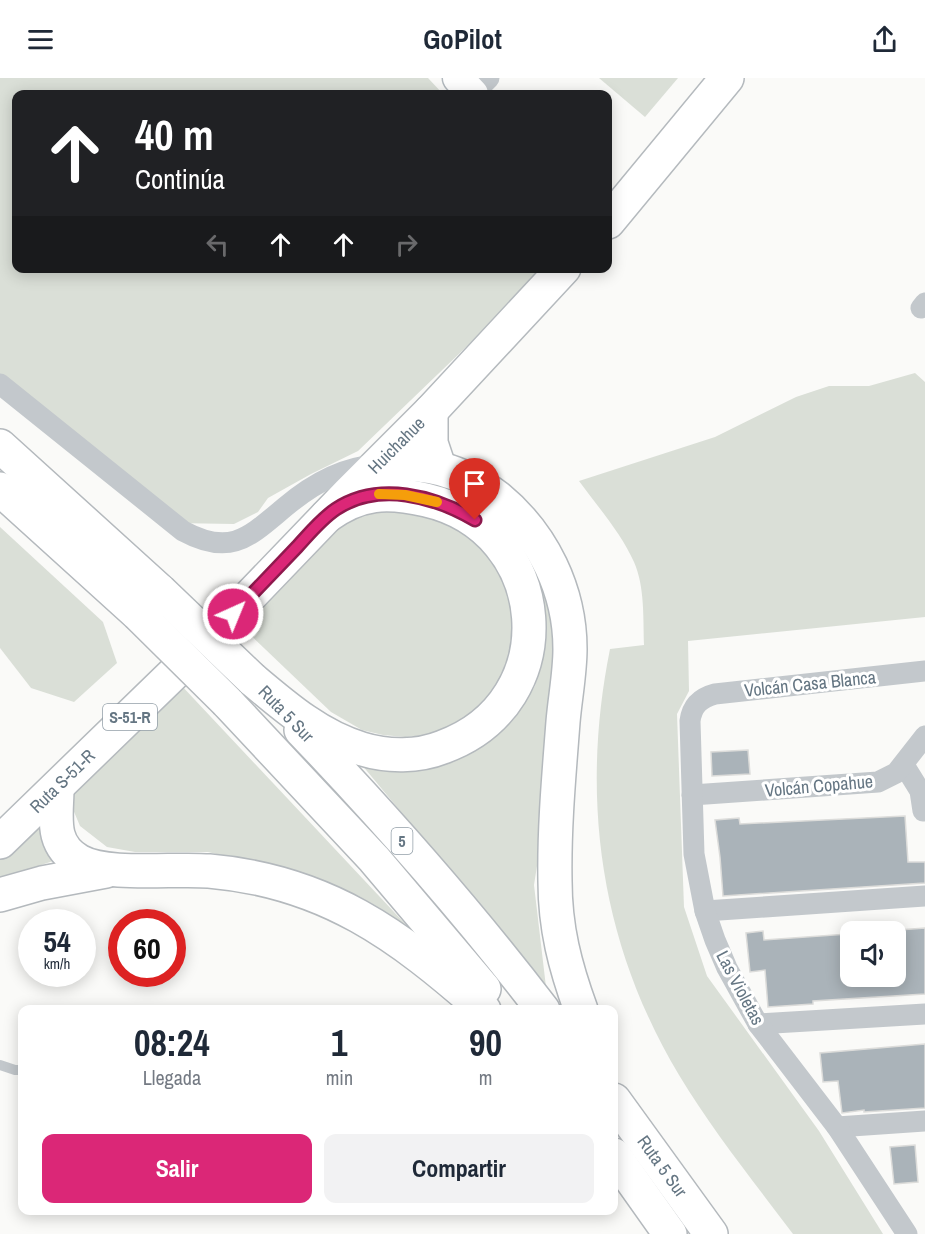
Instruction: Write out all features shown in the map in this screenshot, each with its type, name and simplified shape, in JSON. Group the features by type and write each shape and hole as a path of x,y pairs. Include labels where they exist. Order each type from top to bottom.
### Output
{"main road":[{"path":"612,217 728,78"},
{"name":"Huichahue","path":"202,646 431,411 559,273"},
{"path":"431,411 431,443 439,467"},
{"name":"Ruta 5 Sur","path":"0,446 160,591 252,679 393,830 461,908 539,1005"},
{"path":"378,465 439,467 467,479 494,495 520,519 544,551 561,592 568,621 570,651 558,795 555,903 567,974 579,1005"},
{"name":"Ruta 5 Sur","path":"0,489 138,614 227,702 374,859 497,1005"},
{"path":"252,679 330,736 365,750 400,755 437,750 471,735 499,710 519,678 529,641 528,602 514,564 490,533 458,510 405,495 362,497 327,516"},
{"name":"Ruta S-51-R","path":"0,842 202,646"},
{"path":"57,788 55,822 57,832 64,846 77,860 96,868 111,870 210,871 271,881 309,893 379,927 426,960 478,1005"},
{"path":"0,895 42,883 111,870"},
{"path":"618,1091 657,1159"},
{"name":"Ruta 5 Sur","path":"618,1105 711,1234"},
{"name":"Ruta 5 Sur","path":"618,1161 670,1234"}],"street":[{"path":"0,384 183,531 207,541 226,542 246,537 258,531 302,494 321,482 352,468 378,465"},
{"name":"Volcán Casa Blanca","path":"698,702 715,694 925,671"},
{"name":"Las Violetas","path":"698,702 690,721 694,854 705,911 727,968 758,1024 837,1127 913,1233"},
{"name":"Volcán Copahue","path":"692,795 868,784 887,779 904,765 925,735"},
{"path":"904,765 920,791 923,811"},
{"path":"705,911 925,896"},
{"path":"758,1024 925,1014"},
{"path":"837,1127 925,1122"}],"lane":[{"path":"0,1065 18,1070"}],"shaded area":[{"path":"0,78 428,78 439,90 12,90 12,273 543,273 358,451 268,498 258,512 234,524 173,523 0,384"},
{"path":"599,78 678,78 645,117"},
{"path":"915,373 925,382 925,617 688,641 689,691 677,714 684,907 707,976 819,1131 883,1234 793,1234 719,1136 679,1075 652,1025 631,974 615,921 604,868 598,814 597,760 601,705 610,649 644,645 643,603 638,572 629,551 579,481 715,437 796,397 829,386 869,386"},
{"path":"396,469 471,485 535,549 560,654 548,796 534,885 546,987 357,759 448,759 480,746 514,719 535,686 543,655 541,616 529,571 406,486"},
{"path":"397,508 435,513 476,535 512,590 514,646 494,692 476,710 441,731 405,737 362,730 331,712 242,627 318,545 346,523 373,512"},
{"path":"0,527 103,622 117,663 74,702 31,688 0,648"},
{"path":"180,684 410,929 327,886 264,865 208,852 135,852 107,847 80,826 72,807 72,790"},
{"path":"39,818 53,861 0,879 0,853"}],"building":[{"path":"748,750 750,774 712,776 711,752"},
{"path":"905,816 908,862 925,862 925,883 723,896 715,820 739,818 740,824"},
{"path":"925,928 925,994 813,1001 813,1004 768,1007 765,970 750,972 746,933 763,931 764,940 840,935 840,987 906,987 906,929"},
{"path":"925,1044 925,1108 842,1113 838,1081 823,1082 820,1053"},
{"path":"915,1145 918,1182 894,1184 890,1147"}],"slow traffic":[{"path":"379,494 405,495 437,502"}],"route":[{"path":"233,614 327,516 349,502 375,495 405,495 439,503 475,520"}]}
